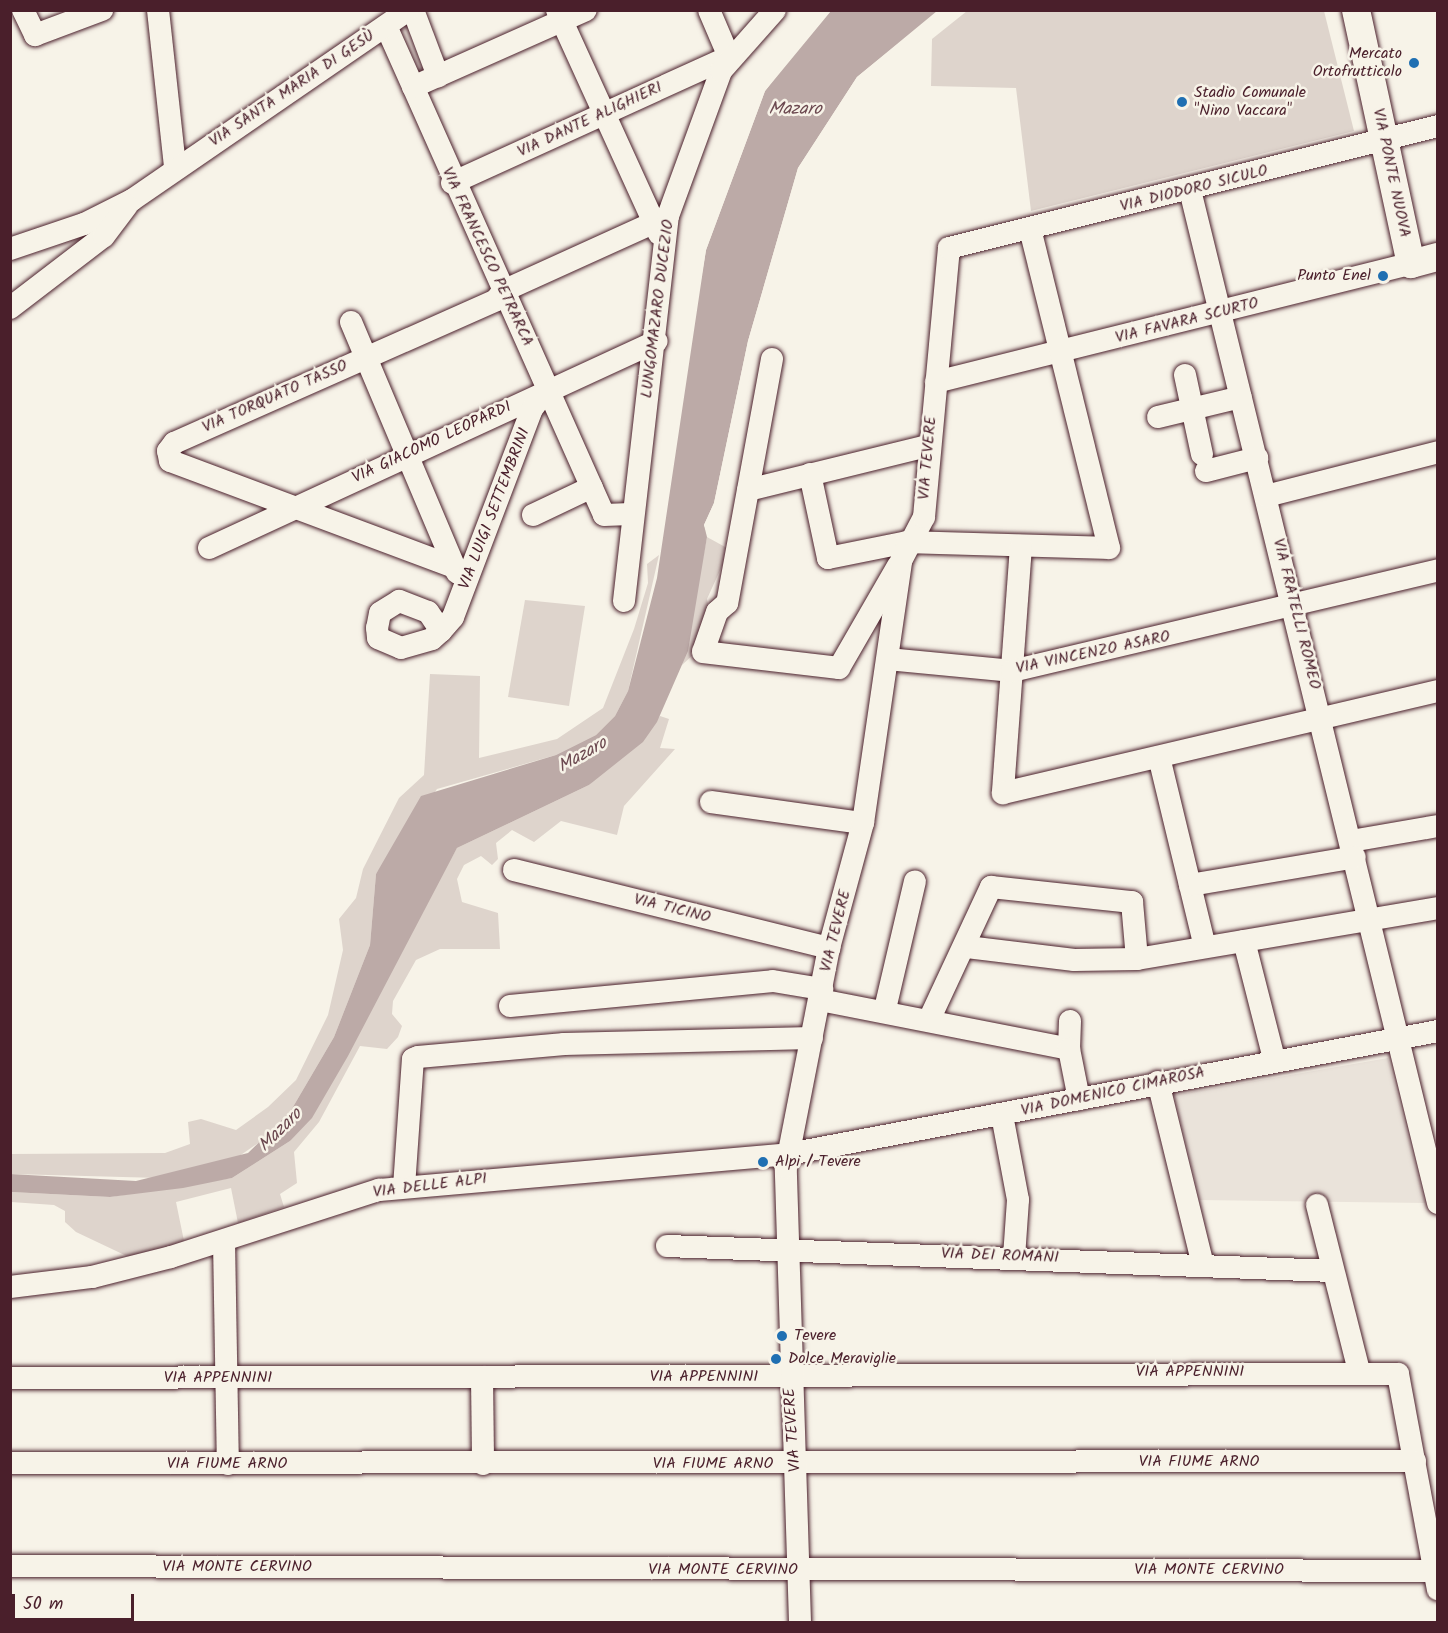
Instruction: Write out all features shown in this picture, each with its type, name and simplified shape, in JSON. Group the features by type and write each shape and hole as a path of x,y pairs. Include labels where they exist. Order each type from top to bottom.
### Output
{"main road":[{"name":"VIA PONTE NUOVA","path":"1357,14 1384,142 1424,261"}],"street":[{"path":"23,10 35,35 102,10"},
{"path":"158,10 175,167"},
{"name":"VIA SANTA MARIA DI GESÙ","path":"132,200 175,167 408,10"},
{"path":"413,10 438,76"},
{"path":"413,87 559,16 586,10"},
{"path":"709,10 729,57"},
{"name":"LUNGOMAZARO DUCEZIO","path":"624,601 632,514 656,341 665,246 661,219 729,57 775,10"},
{"path":"559,16 603,114 661,219"},
{"name":"VIA FRANCESCO PETRARCA","path":"386,26 452,183 548,387 604,515 632,514"},
{"name":"VIA DANTE ALIGHIERI","path":"452,183 729,57"},
{"name":"VIA DIODORO SICULO","path":"949,248 1384,142 1437,126"},
{"name":"VIA FRATELLI ROMEO","path":"1190,190 1295,608 1437,1203"},
{"path":"10,249 84,224 132,200"},
{"path":"10,308 104,236 132,200"},
{"name":"VIA TORQUATO TASSO","path":"454,567 170,461 168,451 174,443 364,356 496,300 503,291 661,219"},
{"path":"810,474 828,558 904,551 1021,546 1109,548 1029,229"},
{"name":"VIA TEVERE","path":"800,1623 796,1464 789,1376 787,1247 789,1154 829,948 862,823 904,551 924,517 927,446 936,382 949,248"},
{"name":"VIA FAVARA SCURTO","path":"936,382 1220,314 1424,261"},
{"path":"351,322 405,456 464,591"},
{"name":"VIA GIACOMO LEOPARDI","path":"209,548 548,387 656,341"},
{"path":"772,359 727,603 717,612 703,652 839,668 904,551"},
{"path":"1185,375 1192,394 1190,409 1204,463 1257,458"},
{"name":"VIA LUIGI SETTEMBRINI","path":"441,631 464,591 532,409 548,387"},
{"path":"1158,417 1241,397"},
{"path":"748,490 927,446"},
{"path":"1266,496 1437,452"},
{"path":"533,514 592,487"},
{"path":"1021,546 1003,793 1437,691"},
{"name":"VIA VINCENZO ASARO","path":"888,659 1012,671 1295,608 1437,570"},
{"path":"1159,757 1206,947"},
{"path":"711,801 862,823"},
{"path":"1190,885 1353,849 1437,826"},
{"name":"VIA TICINO","path":"514,870 829,948"},
{"path":"885,1009 915,881"},
{"path":"929,1020 967,947 992,886 1132,902 1137,959"},
{"path":"967,947 1074,960 1137,959 1437,908"},
{"path":"1244,941 1274,1059"},
{"path":"510,1006 773,981 821,995 929,1020 1069,1049"},
{"path":"1070,1021 1069,1049 1079,1099"},
{"name":"VIA DOMENICO CIMAROSA","path":"789,1154 1002,1115 1274,1059 1437,1031"},
{"path":"404,1187 413,1059 418,1057 564,1044 812,1038"},
{"path":"1158,1082 1203,1265"},
{"path":"1002,1115 1018,1200 1014,1257"},
{"name":"VIA DELLE ALPI","path":"10,1287 92,1277 224,1241 380,1190 789,1154"},
{"path":"1317,1205 1359,1371"},
{"path":"224,1241 228,1464"},
{"name":"VIA DEI ROMANI","path":"667,1246 787,1247 1333,1270"},
{"name":"VIA APPENNINI","path":"10,1378 789,1376 1359,1371 1398,1374 1415,1461"},
{"path":"482,1377 483,1464"},
{"path":"1415,1461 1434,1542 1436,1580"},
{"name":"VIA FIUME ARNO","path":"10,1463 796,1464 1415,1461"},
{"name":"VIA MONTE CERVINO","path":"10,1566 798,1570 1436,1580"}],"shaded area":[{"name":"Stadio Comunale \"Nino Vaccara\"","path":"967,11 1324,11 1354,131 1031,211 1016,88 931,86 932,39"},
{"path":"707,537 727,548 727,555 707,599 709,609 695,653 682,665"},
{"path":"659,555 628,691 615,716 596,735 556,755 437,789 376,874 370,945 334,1037 290,1112 267,1137 232,1161 160,1178 11,1174 10,1154 165,1153 190,1144 188,1122 201,1119 236,1130 268,1107 296,1080 328,1015 343,950 339,919 356,898 363,869 399,798 424,775 430,674 480,676 479,758 557,739 603,708 634,629 648,583 647,564"},
{"path":"525,600 585,606 569,706 508,697"},
{"path":"660,716 669,719 660,748 675,749 624,806 617,835 561,821 534,842 512,830 496,843 498,859 492,865 481,856 464,865 457,879 462,902 498,913 500,949 440,949 416,960 393,1001 392,1014 402,1026 398,1037 387,1049 360,1046 319,1122 294,1152 297,1183 280,1194 284,1207 238,1223 231,1188 176,1202 184,1241 133,1259 76,1232 65,1222 65,1211 54,1205 11,1202 10,1192 110,1197 232,1178 290,1141 457,848 589,785"},
{"path":"1388,1058 1425,1203 1200,1200 1174,1095"}],"water":[{"name":"Mazaro","path":"831,11 937,11 857,77 798,168 748,341 714,503 704,525 707,537 688,651 657,722 643,742 589,785 457,848 348,1056 312,1118 290,1141 232,1178 183,1188 110,1197 11,1192 10,1174 136,1181 248,1153 290,1112 334,1037 370,945 376,874 421,796 556,755 596,735 615,716 628,691 657,578 706,250 765,91"}],"pier":[{"path":"827,10 765,91 706,250 661,513 703,249 763,90"},
{"path":"940,10 860,79 801,170 751,342 717,503 707,525 710,539 704,525 714,503 748,341 798,168 857,77"}],"place":[{"name":"Mercato Ortofrutticolo","path":"1414,63"},
{"name":"Stadio Comunale \"Nino Vaccara\"","path":"1182,102"},
{"name":"Punto Enel","path":"1383,276"},
{"name":"Alpi / Tevere","path":"763,1162"},
{"name":"Tevere","path":"782,1336"},
{"name":"Dolce Meraviglie","path":"776,1359"}]}
